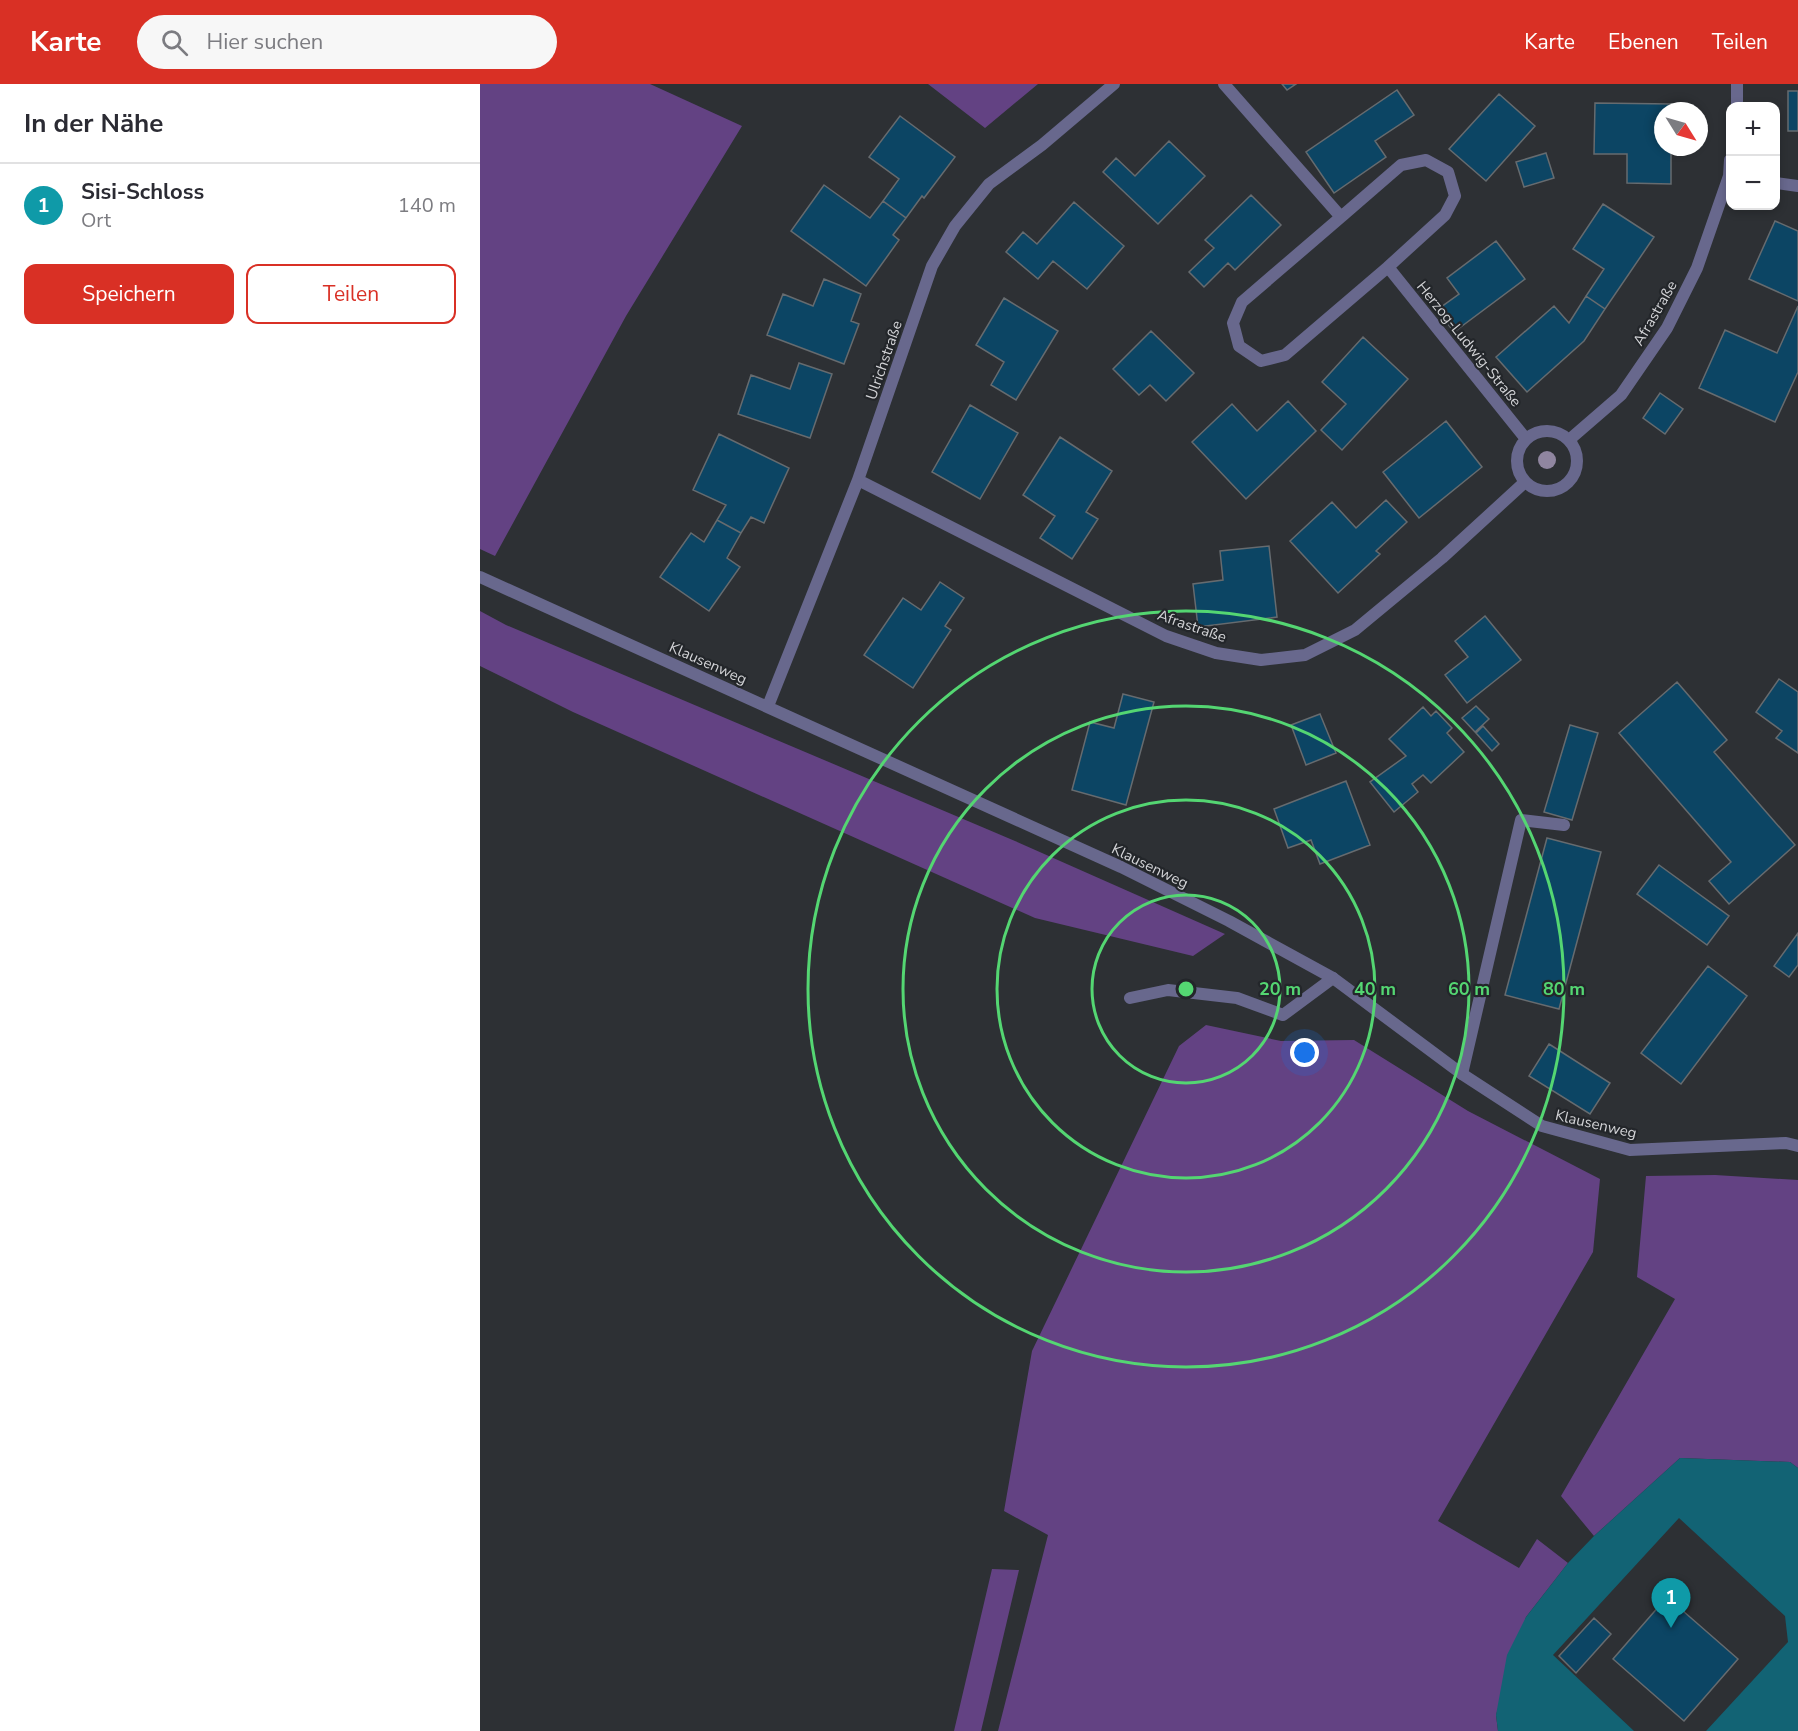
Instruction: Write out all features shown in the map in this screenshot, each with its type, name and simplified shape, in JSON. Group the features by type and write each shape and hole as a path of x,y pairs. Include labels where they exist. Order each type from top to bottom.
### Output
{"street":[{"name":"Ulrichstraße","path":"768,706 858,480 932,266 955,226 990,184 1042,145 1114,84"},
{"path":"1224,84 1341,217"},
{"path":"1737,84 1737,102"},
{"path":"1426,160 1448,172 1455,196 1445,215 1388,267 1285,355 1261,361 1239,346 1233,322 1242,302 1401,165 1426,160"},
{"path":"1780,184 1798,186"},
{"name":"Afrastraße","path":"1569,440 1621,395 1667,328 1697,268 1726,188"},
{"name":"Herzog-Ludwig-Straße","path":"1388,267 1526,439"},
{"path":"1540,432 1555,432 1569,440 1576,454 1576,469 1568,483 1554,490 1538,490 1525,482 1517,468 1518,453 1526,439 1540,432"},
{"name":"Afrastraße","path":"858,480 1167,636 1216,653 1261,660 1305,655 1355,630 1442,558 1525,482"},
{"name":"Klausenweg","path":"480,577 1120,867 1229,921 1333,978 1462,1074 1542,1126 1630,1150 1786,1143 1798,1146"},
{"path":"1462,1074 1521,820 1564,825"},
{"path":"1130,998 1168,990 1237,998 1283,1015 1333,978"}],"shaded area":[{"path":"480,84 650,84 742,126 626,316 495,556 480,549"},
{"path":"928,84 1038,84 985,128"},
{"path":"480,611 506,625 1015,841 1225,934 1193,956 1035,918 573,712 480,666"},
{"path":"1206,1025 1281,1041 1354,1040 1468,1111 1600,1179 1593,1252 1438,1521 1519,1568 1537,1539 1568,1563 1526,1617 1496,1715 1498,1731 998,1731 1048,1535 1004,1511 1032,1351 1179,1046"},
{"path":"1715,1175 1798,1180 1798,1468 1790,1462 1680,1458 1594,1536 1561,1496 1675,1299 1637,1277 1646,1176"},
{"path":"992,1569 1019,1570 981,1731 954,1731"}],"water":[{"path":"1680,1458 1790,1462 1798,1468 1798,1731 1706,1731 1788,1642 1785,1616 1679,1518 1553,1655 1634,1731 1498,1731 1496,1715 1507,1655 1526,1617 1568,1563 1594,1536"}],"building":[{"path":"1282,84 1296,84 1287,90"},
{"path":"1397,90 1414,115 1375,141 1386,157 1334,193 1306,152"},
{"path":"1788,91 1798,91 1798,131 1788,131"},
{"path":"1499,94 1535,126 1486,181 1449,149"},
{"path":"1595,103 1654,104 1654,156 1671,156 1671,184 1627,183 1627,154 1594,154"},
{"path":"900,116 955,157 906,218 883,201 899,179 869,157"},
{"path":"1169,141 1205,176 1158,224 1103,172 1116,158 1135,176"},
{"path":"1546,153 1554,178 1524,187 1516,162"},
{"path":"824,185 870,218 883,201 906,218 893,235 899,240 866,286 791,231"},
{"path":"1251,195 1281,225 1235,270 1228,263 1204,287 1189,272 1214,248 1205,240"},
{"path":"1074,202 1124,246 1087,289 1053,261 1038,279 1006,252 1023,232 1037,244"},
{"path":"1603,204 1654,237 1605,309 1586,296 1604,269 1573,249"},
{"path":"1775,221 1798,231 1798,301 1749,279"},
{"path":"1496,241 1525,279 1454,332 1437,310 1459,294 1447,278"},
{"path":"824,279 861,294 851,321 859,324 844,364 767,335 783,294 813,306"},
{"path":"1586,296 1605,309 1584,341 1527,392 1496,357 1554,306 1569,323"},
{"path":"1004,298 1058,331 1016,400 991,385 1004,362 976,345"},
{"path":"1798,306 1798,372 1775,422 1699,388 1725,330 1777,353"},
{"path":"1151,331 1194,373 1166,401 1150,385 1139,395 1113,369"},
{"path":"1363,337 1408,379 1342,450 1321,430 1346,404 1322,382"},
{"path":"799,363 832,374 810,438 738,414 751,375 790,389"},
{"path":"1660,393 1683,409 1665,434 1643,418"},
{"path":"1288,401 1316,431 1246,499 1192,442 1232,404 1257,431"},
{"path":"970,405 1018,433 980,499 932,472"},
{"path":"1446,421 1482,467 1419,518 1383,472"},
{"path":"719,434 789,468 764,523 751,517 741,533 717,520 726,505 693,490"},
{"path":"1060,437 1112,471 1086,512 1098,519 1072,559 1040,538 1055,516 1023,495"},
{"path":"1386,500 1407,522 1376,551 1380,554 1338,593 1290,541 1332,502 1356,528"},
{"path":"717,520 741,533 727,558 740,567 709,611 660,577 691,533 704,542"},
{"path":"1269,546 1277,617 1198,627 1193,584 1223,580 1220,551"},
{"path":"940,582 964,598 945,626 951,630 913,688 864,655 903,598 921,610"},
{"path":"1485,616 1521,660 1467,703 1445,675 1468,657 1455,641"},
{"path":"1779,679 1798,692 1798,753 1776,738 1782,731 1756,712"},
{"path":"1677,682 1727,740 1714,752 1795,845 1729,904 1709,881 1731,862 1619,733"},
{"path":"1123,694 1154,702 1126,805 1072,790 1090,722 1114,728"},
{"path":"1476,706 1489,719 1475,732 1462,718"},
{"path":"1423,707 1431,716 1436,711 1452,728 1447,733 1464,752 1431,783 1423,775 1412,784 1418,792 1394,812 1370,782 1406,756 1389,739"},
{"path":"1320,714 1336,753 1306,765 1291,725"},
{"path":"1570,725 1598,733 1572,820 1544,812"},
{"path":"1483,726 1499,744 1492,751 1476,733"},
{"path":"1346,781 1370,845 1320,864 1311,840 1288,848 1274,809"},
{"path":"1547,838 1601,852 1559,1009 1505,995"},
{"path":"1659,865 1729,916 1707,945 1637,894"},
{"path":"1798,933 1798,965 1789,977 1774,966"},
{"path":"1708,966 1747,996 1681,1084 1641,1053"},
{"path":"1549,1044 1610,1083 1590,1114 1529,1076"},
{"path":"1667,1597 1738,1659 1684,1721 1613,1659"},
{"path":"1594,1618 1611,1634 1576,1673 1559,1656"}],"place":[{"name":"Sisi-Schloss","path":"1671,1628"}]}
